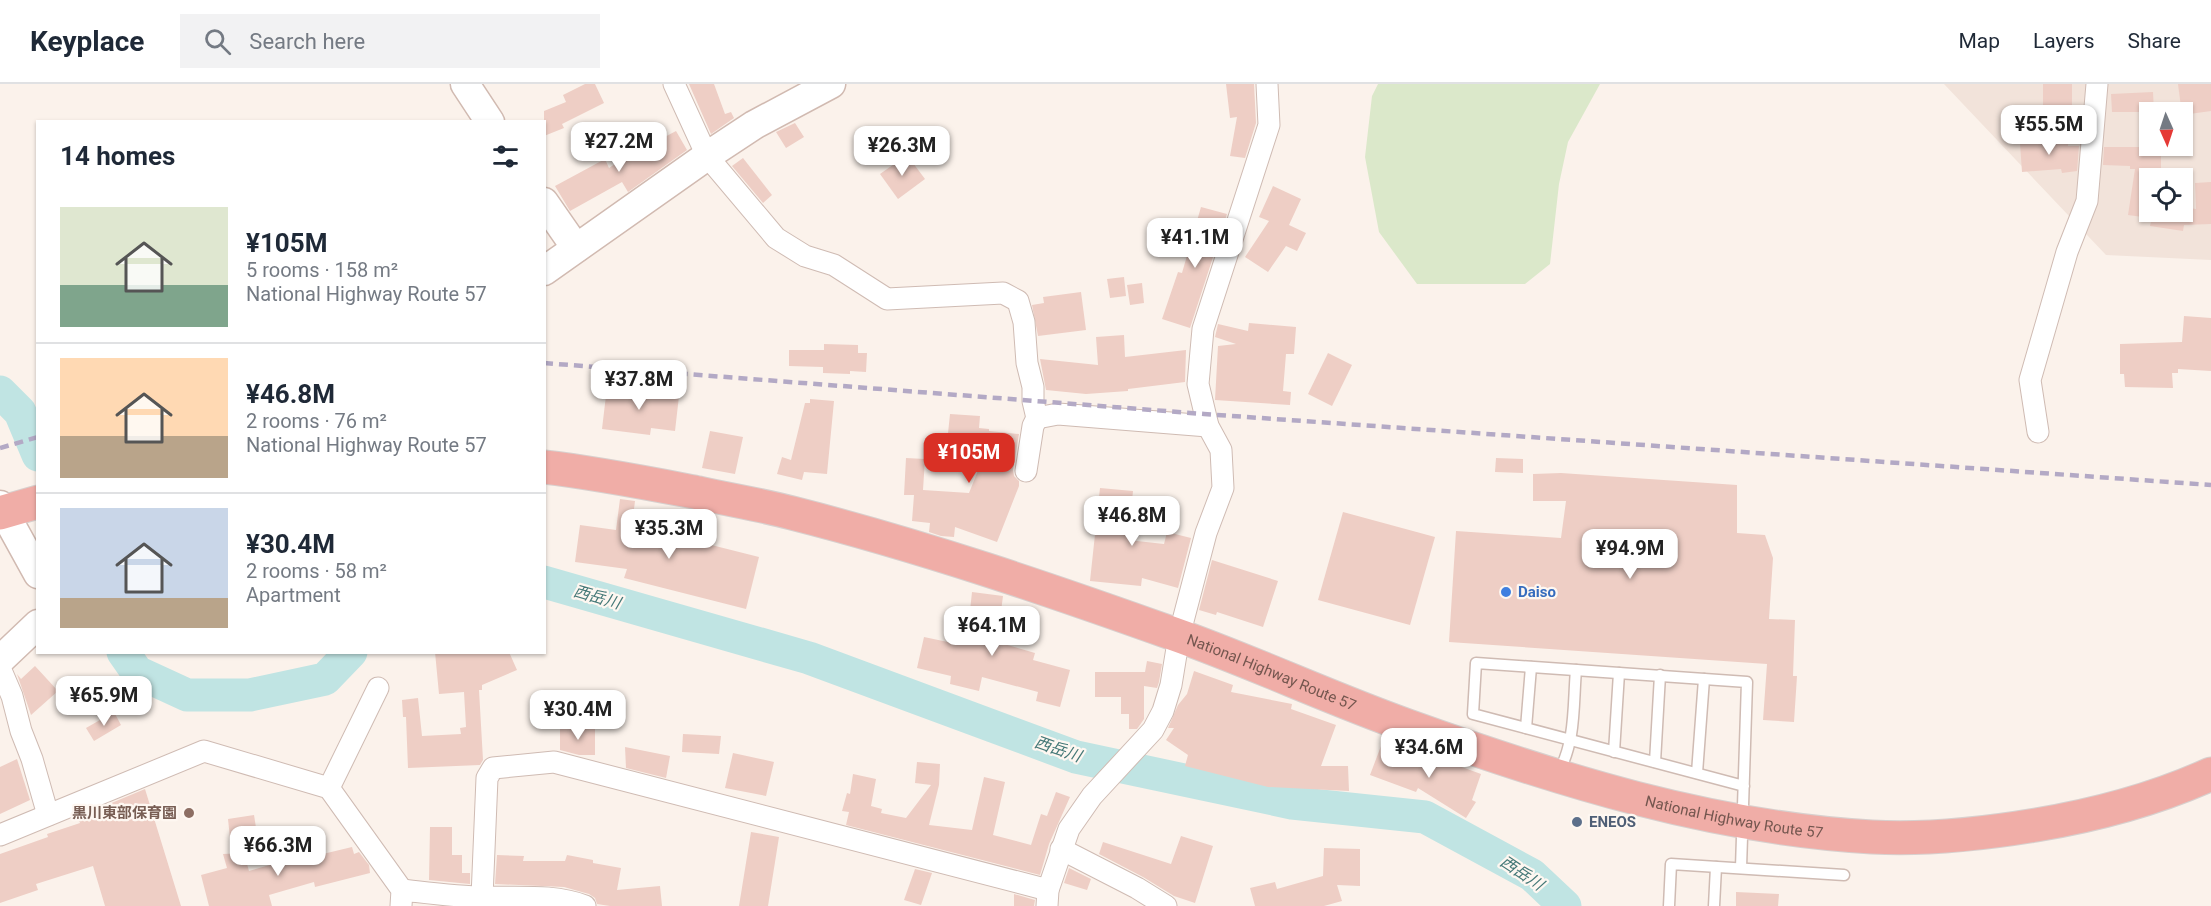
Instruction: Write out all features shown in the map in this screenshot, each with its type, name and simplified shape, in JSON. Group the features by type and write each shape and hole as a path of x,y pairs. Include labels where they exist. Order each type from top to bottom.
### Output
{"highway":[{"name":"National Highway Route 57","path":"546,467 591,472 789,512 920,548 1179,636 1406,725 1556,776 1613,794 1743,823 1799,831 1875,837 1956,836 1997,832 2081,818 2211,774"}],"street":[{"path":"465,84 489,120"},
{"path":"674,84 707,156 776,238 805,256 834,266 887,299 1003,293 1018,300 1024,322 1027,363 1034,387 1033,401 1037,418 1033,426 1026,471"},
{"path":"546,270 754,125 831,84"},
{"path":"482,897 487,778 493,768 554,762 1048,898 1061,849 1069,829 1092,796 1153,730 1163,711 1171,685 1179,636 1206,533 1223,488 1221,450 1208,426 1198,384 1203,329 1269,125 1267,84"},
{"path":"2038,432 2030,380 2067,252 2087,201 2097,84"},
{"path":"546,205 576,248"},
{"path":"1037,418 1058,414 1208,426"},
{"path":"12,508 36,569"},
{"path":"0,660 36,626"},
{"path":"0,668 12,696 48,814"},
{"path":"329,788 378,688"},
{"path":"0,835 204,751 329,788 401,898 534,898 574,902 585,906"},
{"path":"1061,849 1137,888 1166,906"}],"lane":[{"path":"1741,868 1744,786 1746,682 1476,663 1473,714 1744,786"},
{"path":"1526,728 1531,667"},
{"path":"1556,776 1565,761 1571,740 1576,670"},
{"path":"1614,752 1619,673"},
{"path":"1655,762 1660,675"},
{"path":"1697,773 1704,679"},
{"path":"1669,906 1671,864 1844,875"},
{"path":"1714,906 1716,867"}],"shaded area":[{"path":"1944,84 2211,84 2211,260 2106,255"}],"green space":[{"path":"1378,84 1600,84 1568,142 1559,184 1550,264 1525,284 1417,284 1379,232 1365,157 1372,96"}],"building":[{"path":"585,84 595,84 604,103 562,124 564,128 546,135 544,111 566,102 563,95"},
{"path":"689,84 714,84 725,114 731,112 734,118 711,134"},
{"path":"1226,84 1254,84 1256,123 1245,158 1230,156 1237,117 1230,118"},
{"path":"2043,84 2072,84 2072,112 2043,112"},
{"path":"2178,84 2211,84 2211,111 2193,113 2193,102 2180,102"},
{"path":"2153,92 2154,102 2139,102 2139,112 2112,112 2111,94"},
{"path":"795,123 804,137 786,148 776,132"},
{"path":"676,131 687,150 628,192 622,182 570,211 555,186 605,159 609,168 630,154 636,161 663,143 661,139"},
{"path":"2068,139 2068,146 2079,146 2077,171 2062,173 2061,169 2022,172 2020,143"},
{"path":"2104,147 2139,147 2139,156 2161,156 2161,168 2139,168 2139,216 2128,215 2135,169 2130,169 2130,166 2103,165"},
{"path":"907,155 925,179 898,199 880,174"},
{"path":"743,158 772,195 763,203 732,166"},
{"path":"2211,182 2211,224 2184,225 2183,231 2150,226 2151,222 2193,222 2193,209 2196,209 2195,183"},
{"path":"1273,186 1301,199 1289,225 1306,233 1297,251 1286,246 1268,272 1245,257 1269,221 1259,217"},
{"path":"1201,207 1227,214 1190,328 1162,319 1178,272 1182,273"},
{"path":"1124,277 1126,296 1110,298 1107,279"},
{"path":"1142,283 1144,303 1130,305 1127,285"},
{"path":"1081,292 1086,330 1038,336 1032,305 1044,303 1043,297"},
{"path":"2184,316 2211,318 2211,371 2178,369 2178,373 2172,373 2173,388 2125,387 2124,374 2120,374 2120,344 2182,342"},
{"path":"1249,323 1296,327 1294,354 1286,354 1283,391 1291,392 1290,405 1215,400 1218,346 1236,344 1215,337 1218,324 1248,331"},
{"path":"1124,335 1125,357 1186,350 1185,382 1128,389 1128,391 1086,394 1046,390 1040,359 1098,365 1096,337"},
{"path":"824,344 858,345 858,353 867,353 866,372 823,373 823,367 789,366 789,350 824,350"},
{"path":"1328,353 1352,365 1332,406 1308,394"},
{"path":"607,387 679,396 675,431 651,428 650,435 602,429"},
{"path":"810,399 834,401 827,474 804,472 802,480 777,474 782,457 791,460 805,403 810,403"},
{"path":"950,414 980,416 979,428 1019,434 1013,470 1019,486 997,542 955,527 954,537 941,536 929,532 930,523 912,521 914,495 904,495 906,458 925,459 923,490 969,493 985,453 958,451 959,444 947,443"},
{"path":"710,431 743,437 735,474 702,468"},
{"path":"1496,458 1523,459 1523,473 1495,472"},
{"path":"1561,473 1737,485 1737,533 1765,535 1773,558 1769,619 1795,620 1793,676 1797,676 1794,722 1763,720 1767,664 1449,642 1456,531 1561,538 1566,501 1533,501 1533,474"},
{"path":"1100,488 1133,491 1128,540 1164,544 1167,532 1191,538 1178,588 1142,578 1141,586 1090,581"},
{"path":"620,499 635,501 632,525 759,557 746,609 624,578 627,569 575,562 580,525 616,530"},
{"path":"1343,512 1435,537 1410,625 1318,600"},
{"path":"1212,560 1278,581 1263,627 1217,612 1216,615 1199,610"},
{"path":"972,592 1003,596 997,642 1035,653 1033,660 1070,670 1060,707 1036,701 1038,692 982,677 979,691 950,684 951,676 917,668 924,637 962,645 965,619 969,620"},
{"path":"435,654 510,654 517,670 482,685 482,690 479,690 483,760 480,765 408,768 406,717 403,717 402,700 418,698 422,736 461,734 460,728 466,727 464,692 439,694"},
{"path":"1147,661 1162,664 1159,682 1157,688 1144,686 1144,719 1137,729 1129,729 1129,714 1121,714 1121,697 1095,697 1095,672 1145,672"},
{"path":"35,666 58,691 31,715 17,674 21,679"},
{"path":"1194,671 1233,685 1231,692 1292,704 1291,709 1336,725 1321,766 1348,766 1349,791 1268,787 1185,766 1188,755 1166,740 1174,728 1168,728 1178,705 1187,694"},
{"path":"114,712 121,725 94,741 86,728"},
{"path":"560,729 595,729 595,755 579,755 560,750"},
{"path":"683,734 721,736 719,754 682,752"},
{"path":"1381,746 1434,765 1437,758 1481,774 1472,800 1476,802 1466,818 1418,788 1416,792 1370,775"},
{"path":"625,747 670,756 666,778 626,768"},
{"path":"733,753 774,762 766,796 725,788"},
{"path":"17,759 30,800 0,814 0,767"},
{"path":"917,762 940,764 939,785 929,825 972,830 984,777 1005,782 993,835 1031,845 1041,814 1047,816 1056,792 1070,797 1049,844 1040,875 846,825 849,812 842,811 847,793 850,794 853,774 876,779 871,806 882,809 881,813 906,818 931,785 915,783"},
{"path":"145,789 181,906 105,906 93,866 36,884 38,890 0,903 0,854 80,823 78,817"},
{"path":"254,815 257,834 230,838 228,819"},
{"path":"430,827 452,827 452,855 462,855 462,873 470,873 470,884 429,880"},
{"path":"751,832 779,837 768,906 739,906"},
{"path":"1181,836 1213,846 1195,903 1174,896 1099,854 1103,842 1171,864"},
{"path":"352,847 354,854 359,852 369,865 370,873 315,887 314,882 269,895 272,906 209,906 201,875 227,868 223,854 244,853 249,871 297,857 298,860"},
{"path":"1324,848 1360,849 1360,886 1337,885 1342,901 1324,906 1255,906 1250,888 1275,882 1277,889 1323,876"},
{"path":"497,855 524,856 523,861 565,861 567,855 621,868 617,890 660,886 662,906 610,906 597,904 595,898 589,894 564,887 495,884"},
{"path":"1069,868 1091,879 1087,890 1064,883"},
{"path":"915,869 932,873 921,905 904,900"},
{"path":"1736,892 1779,894 1778,906 1736,906"},
{"path":"1014,894 1035,900 1034,906 1014,906"}],"waterway":[{"path":"0,392 20,412 36,450"},
{"name":"西岳川","path":"546,583 809,658 1076,757 1292,803 1425,817 1532,875 1565,906"},
{"name":"西岳川","path":"124,654 137,672 187,695 250,695 325,679 349,654"}],"railway":[{"path":"546,363 1204,414 2211,485"},
{"path":"0,448 36,438"}],"place":[{"name":"Daiso","path":"1506,592"},
{"name":"黒川東部保育園","path":"189,813"},
{"name":"ENEOS","path":"1577,822"}]}
